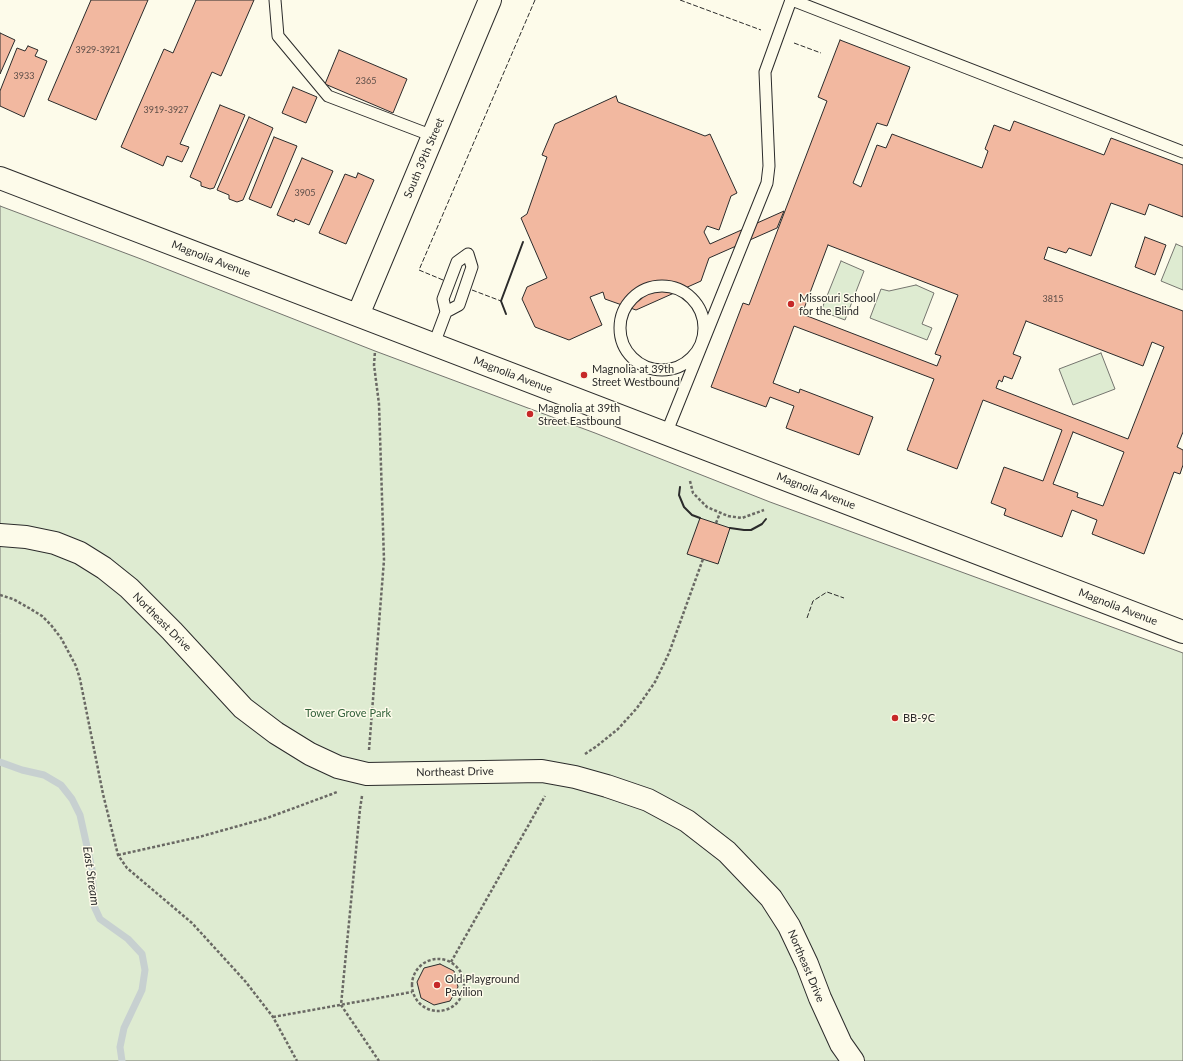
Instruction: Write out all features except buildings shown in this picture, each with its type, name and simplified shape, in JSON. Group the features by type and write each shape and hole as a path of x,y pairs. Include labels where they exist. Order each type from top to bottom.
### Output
{"street":[{"name":"South 39th Street","path":"358,315 490,0"},
{"name":"Magnolia Avenue","path":"0,178 1183,632"},
{"name":"Northeast Drive","path":"0,535 26,537 55,543 80,553 104,568 129,588 172,631 243,708 276,733 310,754 338,766 367,774 542,771 575,777 648,800 687,821 727,852 771,898 789,926 841,1044 854,1061"}],"lane":[{"path":"275,0 278,36 328,96 433,136"},
{"path":"666,434 767,183 769,166 765,72 791,0 1183,152"},
{"path":"661,285 677,288 687,293 699,306 703,315 704,337 701,346 689,361 676,368 656,370 638,363 630,356 624,347 620,333 622,313 626,304 638,292 646,288 661,285"},
{"path":"434,344 446,312"}],"path":[{"path":"375,351 374,365 378,404 384,560 367,774 360,809 340,1005 379,1061"},
{"path":"690,481 693,493 707,507 720,513 742,518 764,510"},
{"path":"716,523 720,513"},
{"path":"0,595 13,599 42,616 61,638 76,666 80,679 103,794 118,856 127,868 192,923 245,981 273,1017 297,1061"},
{"path":"118,856 199,837 267,818 332,794 367,774"},
{"path":"431,959 440,959 451,962 461,972 464,981 461,997 455,1004 443,1010 432,1010 424,1007 417,1002 412,992 412,981 415,971 423,963 431,959"},
{"path":"273,1017 412,992"}],"green space":[{"name":"Tower Grove Park","path":"0,206 141,259 375,351 595,433 770,502 1183,653 1183,1061 0,1061"},
{"path":"1176,244 1183,247 1183,290 1161,281"},
{"path":"841,261 864,271 845,320 821,311"},
{"path":"916,285 934,293 922,324 932,328 927,340 870,318 881,289 889,291"},
{"path":"1101,353 1115,389 1073,405 1059,369"}],"waterway":[{"name":"East Stream","path":"0,762 22,770 44,775 61,785 72,799 80,815 92,869 94,906 100,919 128,939 142,954 145,970 142,990 124,1028 120,1047 122,1061"}],"fence":[{"path":"443,280 419,270 535,0"},
{"path":"680,0 761,30"},
{"path":"794,43 821,53"},
{"path":"472,290 501,301"},
{"path":"807,618 813,601 827,592 844,598"}],"wall":[{"path":"506,314 501,301 523,242"},
{"path":"680,487 679,495 684,507 692,515 700,518"},
{"path":"730,528 751,530 762,524 766,519"}],"place":[{"name":"Missouri School for the Blind","path":"791,304"},
{"name":"Magnolia at 39th Street Westbound","path":"584,375"},
{"name":"Magnolia at 39th Street Eastbound","path":"530,414"},
{"name":"BB-9C","path":"895,718"},
{"name":"Old Playground Pavilion","path":"437,985"}]}
